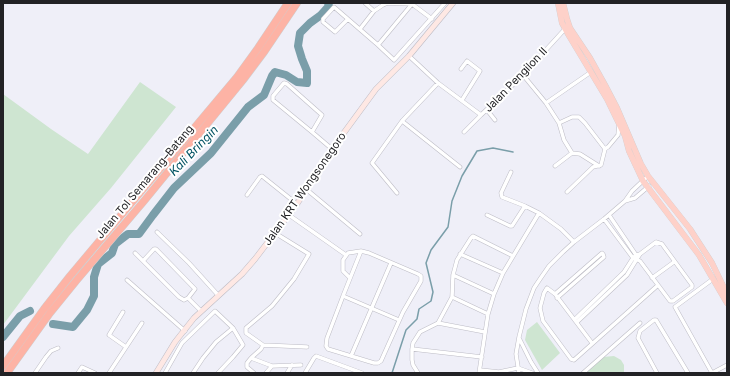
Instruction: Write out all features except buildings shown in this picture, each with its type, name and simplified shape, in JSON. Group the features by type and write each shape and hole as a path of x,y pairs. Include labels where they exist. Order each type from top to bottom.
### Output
{"highway":[{"name":"Jalan Tol Semarang–Batang","path":"3,366 237,77 288,3"},
{"name":"Jalan Tol Semarang–Batang","path":"47,311 238,86 264,52 297,3"},
{"name":"Jalan Tol Semarang–Batang","path":"7,373 34,329"}],"main road":[{"path":"558,3 559,12 565,29 594,70"},
{"path":"563,3 566,19 570,28 617,108 629,151 643,181 659,200 690,243 727,303"},
{"path":"621,123 648,176 690,229 712,262 727,294"},
{"path":"706,267 712,262"}],"street":[{"path":"366,3 374,11"},
{"path":"348,19 335,32 323,21 329,10 334,7 360,29 394,60 445,3"},
{"name":"Jalan KRT Wongsonegoro","path":"156,373 175,342 201,311 242,274 275,233 297,204 332,149 376,89 409,56 453,3"},
{"path":"360,29 374,11 385,4 413,4 432,19"},
{"path":"378,45 413,4"},
{"name":"Jalan Pengilon II","path":"409,56 438,83 481,115 523,75 565,29"},
{"path":"461,69 467,61 480,71 462,100"},
{"path":"546,103 594,70"},
{"path":"523,75 546,103 559,123 564,140 572,153"},
{"path":"312,132 322,115 284,83 273,96 273,100 332,149"},
{"path":"397,193 372,163 402,122 438,83"},
{"path":"487,110 495,120"},
{"path":"464,132 481,115"},
{"path":"559,123 572,117 579,117 605,149"},
{"path":"402,122 460,167"},
{"path":"567,192 593,167 599,166 602,162 602,154 605,149 618,135 621,123"},
{"path":"555,166 572,153 580,154 599,166"},
{"path":"511,172 501,195 539,212 561,228 574,242"},
{"path":"247,195 262,176 297,204"},
{"path":"519,373 516,354 519,337 526,309 534,288 549,266 574,242 625,201 632,191 648,176"},
{"path":"625,201 635,198 653,183"},
{"path":"306,190 360,234"},
{"path":"487,215 512,226 526,206"},
{"path":"532,373 518,368 498,373 480,371 488,314 494,294 503,273 539,212"},
{"path":"288,215 346,255"},
{"path":"576,320 626,274 637,257 656,242 660,242 692,285 691,288 670,301 657,286 652,278 637,257 609,215"},
{"path":"604,219 637,257"},
{"path":"157,232 189,263 218,295"},
{"path":"275,233 309,254 294,279 272,306 246,328 246,333 263,345 307,347"},
{"path":"418,373 413,365 413,343 420,332 438,323 452,298 453,275 460,254 473,236 513,256"},
{"path":"135,253 143,261 179,297 184,300 188,298 195,289 156,249 154,249 143,261"},
{"path":"350,278 342,266 343,260 346,255 351,252 361,251 392,262 421,276 421,281 400,320 381,361 378,363 330,350 326,346 327,338 361,251"},
{"path":"556,296 602,253 604,254 604,257 580,275"},
{"path":"460,254 503,273"},
{"path":"351,356 392,262"},
{"path":"652,278 674,262"},
{"path":"453,275 494,294"},
{"path":"713,279 675,307 712,373 727,366"},
{"path":"128,280 185,331"},
{"path":"592,343 576,320 556,296 547,288 540,308 543,321 574,360 657,286"},
{"path":"343,296 400,320"},
{"path":"188,298 201,311"},
{"path":"452,298 488,314"},
{"path":"165,373 182,343 214,311 233,328 243,344 218,373"},
{"path":"124,312 109,335 126,347"},
{"path":"657,373 638,338 640,331 654,320 656,320 688,373"},
{"path":"109,373 142,323"},
{"path":"438,323 485,332"},
{"path":"583,373 640,323"},
{"path":"193,373 202,358 216,342 233,328"},
{"path":"519,337 538,373"},
{"path":"254,373 247,367 248,362 263,345"},
{"path":"35,373 51,351 58,348"},
{"path":"412,349 482,358"},
{"path":"307,373 316,356 362,373"},
{"path":"251,358 272,366 300,365"},
{"path":"288,373 292,365"},
{"path":"266,373 272,366"},
{"path":"78,373 82,367 95,373"}],"green space":[{"path":"140,82 176,107 111,188 69,236 3,325 3,94 88,154"},
{"path":"537,322 560,353 542,370 525,340 527,330"},
{"path":"614,356 621,360 624,365 624,373 586,373 603,357"}],"waterway":[{"name":"Kali Bringin","path":"53,324 73,327 87,310 94,296 94,277 98,264 112,253 115,244 128,234 139,234 174,188 211,153 248,107 264,95 275,72 286,75 297,82 307,83 307,71 298,46 300,33 321,15 329,6 328,3"},
{"path":"392,373 406,330 417,319 419,309 431,301 433,292 426,263 431,250 448,227 452,201 462,176 477,151 493,148 513,152"},
{"name":"Kali Bringin","path":"3,337 20,316 30,311"}]}
